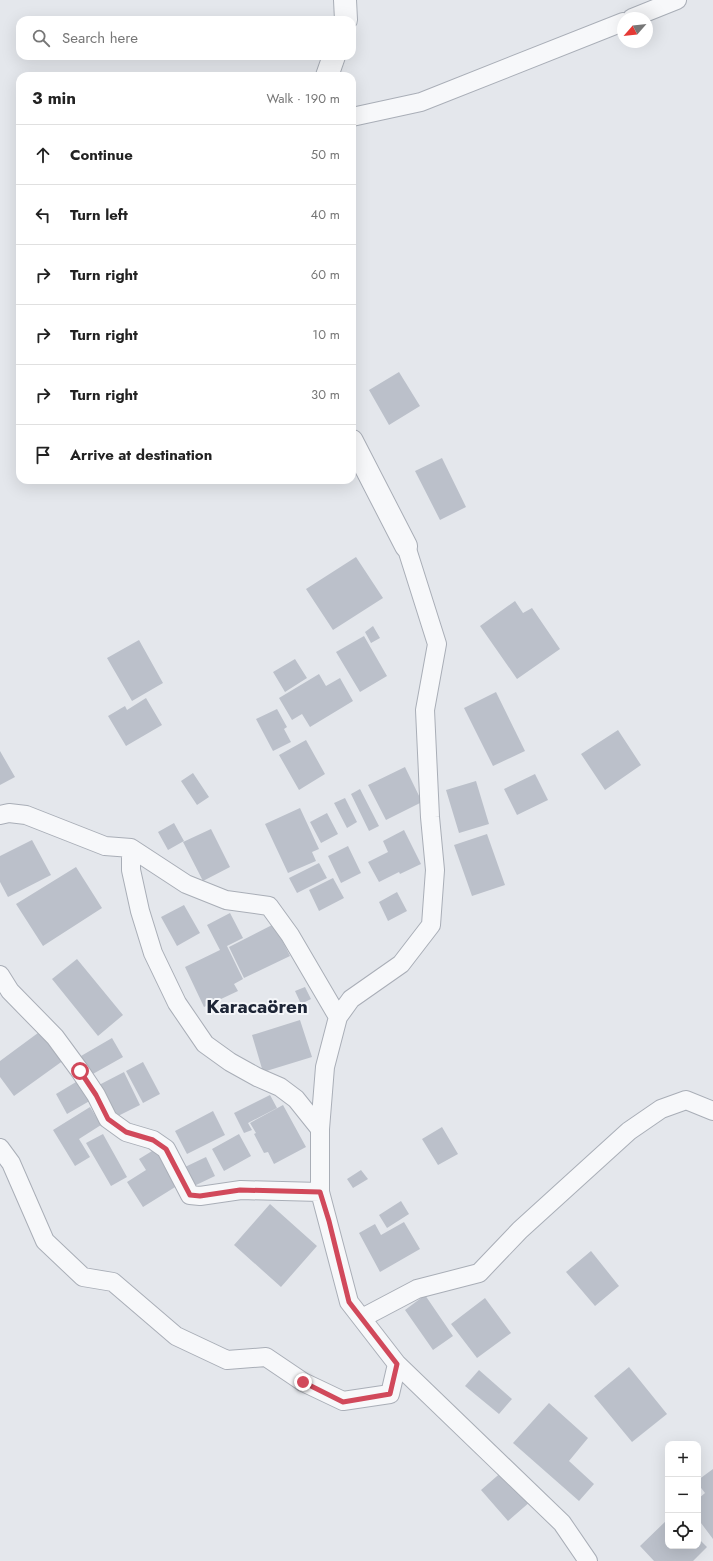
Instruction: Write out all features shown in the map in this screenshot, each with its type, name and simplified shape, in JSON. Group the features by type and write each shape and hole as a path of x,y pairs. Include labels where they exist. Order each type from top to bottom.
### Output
{"street":[{"path":"345,0 346,16"},
{"path":"647,12 677,0"},
{"path":"356,116 421,102 617,24"},
{"path":"328,72 333,60"},
{"path":"356,449 406,546 437,644 425,710 430,817 435,870 431,925 401,964 351,999 338,1017 325,1067 320,1129 320,1192 329,1221 349,1302 397,1364 562,1523 588,1561"},
{"path":"0,815 26,815 105,846 132,848 186,884 226,900 269,906 290,935 338,1017"},
{"path":"132,848 131,870 140,911 153,953 181,1009 205,1044 230,1062 257,1078 280,1087 296,1099 320,1129"},
{"path":"0,975 10,991 55,1038 80,1071 96,1095 108,1119 126,1132 153,1140 166,1149 190,1195 200,1196 240,1190 320,1192"},
{"path":"362,1318 417,1289 479,1273 520,1230 629,1131 660,1109 686,1100 713,1111"},
{"path":"0,1148 11,1163 45,1241 83,1277 113,1282 176,1336 227,1360 266,1357 303,1382 343,1402 390,1394 397,1364"}],"building":[{"path":"399,372 420,406 389,425 369,390"},
{"path":"442,458 466,507 440,520 415,471"},
{"path":"356,557 383,598 333,630 306,589"},
{"path":"515,601 523,613 532,608 560,649 517,679 480,626"},
{"path":"373,626 380,638 371,643 365,632"},
{"path":"364,636 387,676 360,692 336,652"},
{"path":"139,640 163,683 132,701 107,658"},
{"path":"295,659 307,678 285,692 273,672"},
{"path":"319,674 326,686 340,678 353,701 310,727 302,714 292,720 279,698"},
{"path":"496,692 525,751 493,766 464,708"},
{"path":"146,698 162,725 126,746 108,716 125,706 127,710"},
{"path":"277,709 287,727 284,729 291,742 273,751 256,719"},
{"path":"618,730 641,765 605,790 581,754"},
{"path":"306,740 325,774 299,790 279,755"},
{"path":"0,751 15,777 0,785"},
{"path":"405,767 422,802 386,820 368,785"},
{"path":"193,773 209,797 197,805 181,781"},
{"path":"535,774 548,800 517,815 504,789"},
{"path":"476,781 489,824 459,833 446,790"},
{"path":"360,789 379,826 369,831 351,794"},
{"path":"345,798 357,822 347,828 334,803"},
{"path":"300,808 319,849 312,852 316,861 288,873 265,824"},
{"path":"327,813 338,834 321,843 310,822"},
{"path":"174,823 184,841 168,850 158,832"},
{"path":"211,829 230,867 203,881 183,842"},
{"path":"404,830 421,864 400,874 399,872 379,882 368,862 388,852 383,841"},
{"path":"487,834 505,885 472,896 454,845"},
{"path":"32,840 51,875 8,897 0,882 0,856"},
{"path":"348,846 361,873 341,883 328,856"},
{"path":"319,863 327,878 297,893 289,878"},
{"path":"76,867 102,908 43,946 16,904"},
{"path":"333,878 344,898 319,911 309,890"},
{"path":"397,892 407,911 388,921 379,902"},
{"path":"184,905 200,933 177,946 161,917"},
{"path":"230,913 243,938 227,946 243,979 234,984 238,991 204,1007 185,967 220,950 207,925"},
{"path":"274,924 290,956 244,978 229,947"},
{"path":"77,959 123,1015 98,1036 52,979"},
{"path":"305,987 311,999 301,1004 295,991"},
{"path":"300,1020 312,1057 263,1072 252,1035"},
{"path":"42,1030 64,1060 14,1096 0,1077 0,1061"},
{"path":"112,1038 123,1057 91,1075 81,1056"},
{"path":"143,1062 160,1094 143,1103 126,1071"},
{"path":"124,1072 140,1105 116,1117 99,1085"},
{"path":"81,1079 93,1099 67,1114 56,1094"},
{"path":"270,1095 277,1108 248,1123 252,1130 244,1133 234,1113"},
{"path":"283,1105 306,1147 274,1164 268,1152 264,1153 254,1134 256,1133 250,1123"},
{"path":"90,1107 101,1125 79,1139 90,1157 75,1166 53,1130"},
{"path":"213,1111 225,1135 187,1154 175,1131"},
{"path":"442,1127 458,1154 438,1165 422,1139"},
{"path":"103,1134 127,1177 111,1186 86,1143"},
{"path":"239,1134 251,1156 224,1171 212,1149"},
{"path":"157,1148 180,1184 143,1207 127,1182 146,1170 139,1159"},
{"path":"206,1157 215,1176 194,1186 185,1167"},
{"path":"361,1170 368,1179 353,1188 347,1179"},
{"path":"401,1201 409,1214 387,1228 379,1215"},
{"path":"270,1204 317,1246 281,1287 234,1245"},
{"path":"404,1222 420,1249 380,1272 359,1233 375,1224 381,1235"},
{"path":"591,1251 619,1286 595,1306 566,1272"},
{"path":"425,1295 453,1336 433,1350 405,1310"},
{"path":"485,1298 511,1333 477,1358 451,1324"},
{"path":"629,1367 667,1414 632,1442 594,1396"},
{"path":"479,1370 512,1399 499,1414 465,1386"},
{"path":"549,1403 588,1438 569,1461 594,1484 579,1501 513,1443"},
{"path":"713,1469 713,1539 701,1523 701,1496 705,1493 701,1488 701,1478"},
{"path":"504,1470 531,1501 508,1521 481,1490"},
{"path":"665,1522 665,1549 701,1549 701,1541 707,1547 693,1561 654,1561 640,1546"}],"district":[{"name":"Karacaören","path":"257,1006"}],"route":[{"path":"80,1071 96,1095 108,1119 126,1132 138,1137 153,1140 166,1149 178,1169 190,1195 200,1196 240,1190 320,1192 329,1221 349,1302 397,1364 390,1394 343,1402 303,1382"}]}
